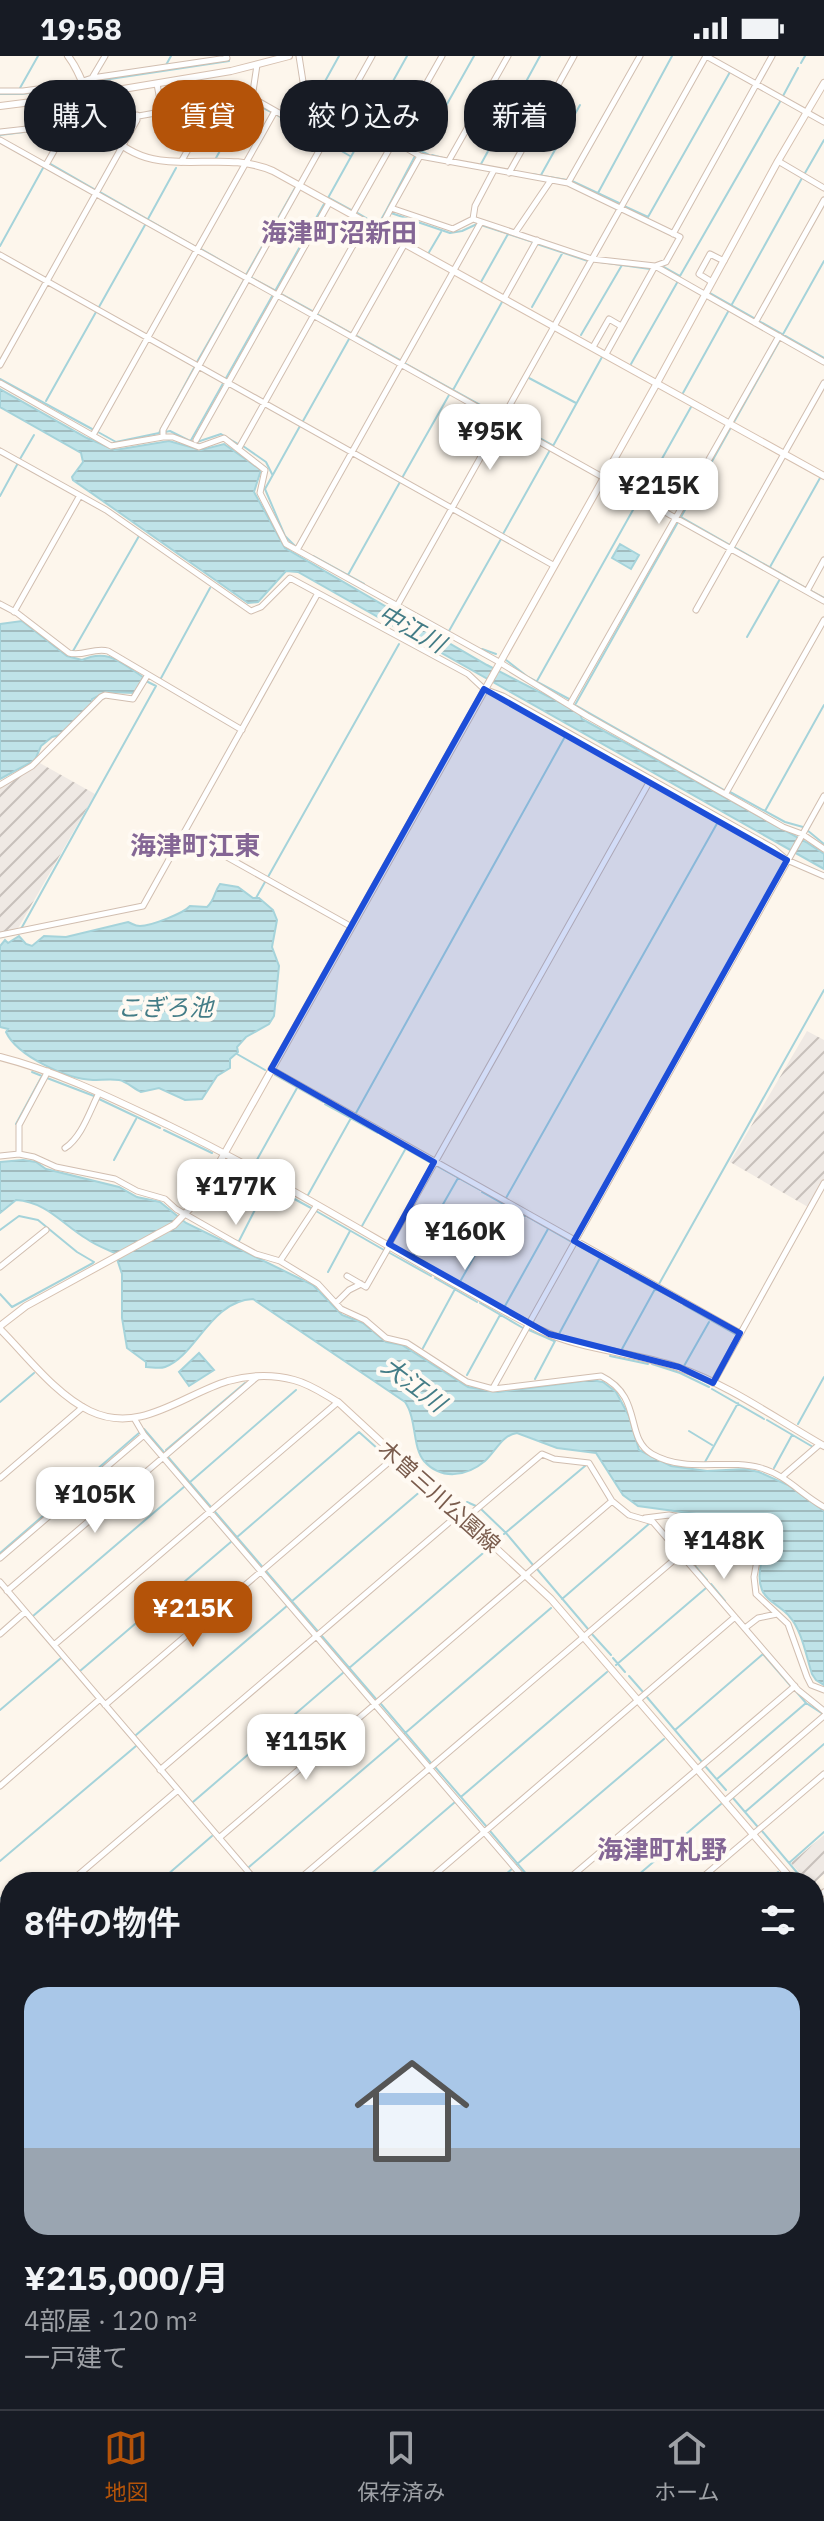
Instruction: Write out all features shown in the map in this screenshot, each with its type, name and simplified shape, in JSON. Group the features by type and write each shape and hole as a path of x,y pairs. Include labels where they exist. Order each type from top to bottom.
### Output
{"street":[{"path":"68,56 82,80"},
{"path":"92,78 105,56"},
{"path":"88,80 226,56"},
{"path":"178,80 289,56"},
{"path":"299,56 303,80"},
{"path":"358,80 372,56"},
{"path":"428,80 442,56"},
{"path":"448,162 508,56"},
{"path":"509,173 574,56"},
{"path":"568,183 640,56"},
{"path":"397,606 706,56 824,122"},
{"path":"673,234 772,56"},
{"path":"255,80 257,65"},
{"path":"0,1327 26,1306 110,1261 184,1216 199,1199 824,83"},
{"path":"0,91 24,91"},
{"path":"0,106 24,103"},
{"path":"264,105 280,114"},
{"path":"93,435 275,111"},
{"path":"137,115 152,112"},
{"path":"0,132 24,129"},
{"path":"0,140 824,601"},
{"path":"46,165 53,152"},
{"path":"0,365 119,152"},
{"path":"135,152 153,160 180,164 246,162 273,171 824,476"},
{"path":"180,164 187,152"},
{"path":"163,437 163,430 318,152"},
{"path":"351,216 388,152"},
{"path":"413,152 448,162 568,183 680,237 666,262 655,266 606,354"},
{"path":"379,231 420,156"},
{"path":"778,161 824,188"},
{"path":"473,219 475,206 494,170"},
{"path":"515,233 551,180"},
{"path":"755,323 824,200"},
{"path":"192,443 327,202"},
{"path":"391,208 453,229 473,219 592,259 655,266 824,362"},
{"path":"297,550 481,222"},
{"path":"239,448 365,224"},
{"path":"505,297 537,240"},
{"path":"352,337 404,245"},
{"path":"712,282 699,274 710,254 724,261"},
{"path":"0,255 553,565"},
{"path":"593,347 609,319 621,326"},
{"path":"573,706 779,336"},
{"path":"0,383 116,447 163,437 173,437 199,447 224,438 265,470 260,493 283,541 824,849"},
{"path":"696,610 824,383"},
{"path":"0,451 106,510 251,611 261,607 290,578 468,674 824,876"},
{"path":"14,612 79,497"},
{"path":"807,591 824,560"},
{"path":"0,935 143,906 318,593"},
{"path":"0,604 69,653 76,656 101,649 146,678 242,730"},
{"path":"726,793 824,620"},
{"path":"0,785 32,766 101,697 133,699 146,678"},
{"path":"347,1276 366,1287 651,779"},
{"path":"493,1389 824,796"},
{"path":"184,833 350,926"},
{"path":"0,1057 48,1071 100,1092 223,1152 528,1324 561,1339 679,1367 822,1445 783,1476"},
{"path":"271,1069 740,1333"},
{"path":"19,1154 19,1125 48,1071"},
{"path":"65,1148 71,1145 85,1123 100,1092"},
{"path":"0,1156 19,1154 34,1157 56,1167 115,1179 137,1191 165,1199 184,1216 256,1254 280,1261 324,1288 349,1314 365,1320 386,1338 407,1343 467,1382 493,1389 601,1376 620,1389 629,1401 639,1443 649,1453 689,1465 748,1465 783,1476 824,1507"},
{"path":"713,1383 824,1183"},
{"path":"280,1261 317,1205"},
{"path":"0,1267 46,1230"},
{"path":"336,1303 349,1290 361,1284"},
{"name":"木曽三川公園線","path":"0,1327 47,1377 83,1407 110,1417 134,1418 171,1407 225,1382 257,1376 298,1381 338,1402 526,1574 785,1872"},
{"path":"7,1591 257,1376"},
{"path":"54,1645 338,1402"},
{"path":"0,1478 83,1407"},
{"path":"134,1418 142,1432 166,1455 487,1830 519,1872"},
{"path":"0,1558 142,1432"},
{"path":"160,1770 462,1517 542,1454 554,1459 589,1463 612,1501 629,1515 653,1522 796,1688 824,1714 725,1801"},
{"path":"105,1705 396,1456"},
{"path":"219,1838 612,1501"},
{"path":"641,1519 669,1515 697,1520 715,1528 737,1526 752,1539 759,1550 754,1577 756,1594 762,1603 778,1613 791,1631 811,1685"},
{"path":"691,1564 724,1548 743,1546 752,1539"},
{"path":"308,1872 681,1554"},
{"path":"0,1582 246,1872"},
{"path":"0,1634 25,1612"},
{"path":"745,1628 758,1618 778,1613"},
{"path":"438,1872 735,1617"},
{"path":"577,1872 796,1688 811,1685 824,1690"},
{"path":"0,1786 100,1699"},
{"path":"709,1872 824,1774"},
{"path":"82,1872 178,1790"}],"highlighted area":[{"path":"484,689 787,860 574,1241 740,1333 713,1383 679,1367 549,1334 389,1244 434,1162 271,1069"}],"shaded area":[{"path":"38,762 95,794 17,930 0,933 0,787"},
{"path":"807,1031 824,1040 824,1179 808,1207 730,1162"},
{"path":"824,1835 824,1872 799,1872 791,1863"}],"water":[{"name":"中江川","path":"0,389 87,438 115,450 169,441 201,450 224,444 261,470 254,492 285,548 487,665 567,706 580,714 582,719 806,842 824,854 824,869 298,572 286,571 258,602 248,603 73,480 83,462 81,453 0,407"},
{"path":"620,544 639,555 631,569 612,558"},
{"path":"22,621 67,656 82,660 107,656 143,677 135,693 106,692 92,699 92,703 60,735 41,746 35,760 0,779 0,624"},
{"name":"こぎろ池","path":"220,884 238,887 273,910 277,920 272,947 279,966 274,1016 269,1024 246,1037 237,1047 238,1052 230,1059 230,1068 217,1076 202,1099 185,1100 159,1088 141,1092 119,1080 82,1079 57,1071 21,1049 6,1032 8,1029 0,1027 0,946 5,940 8,943 19,936 32,946 44,936 66,937 128,922 138,926 152,924 190,906 207,907"},
{"name":"大江川","path":"23,1160 160,1202 186,1223 313,1285 342,1315 363,1323 386,1342 402,1345 468,1387 498,1392 591,1380 603,1382 616,1392 629,1416 639,1450 671,1466 707,1471 745,1469 788,1485 824,1511 824,1685 812,1674 793,1622 762,1590 760,1571 763,1553 759,1536 737,1520 717,1523 696,1514 638,1506 623,1495 596,1453 557,1448 517,1433 507,1437 485,1461 470,1470 454,1474 438,1471 420,1455 405,1402 253,1299 225,1309 176,1361 163,1368 146,1367 146,1362 127,1348 122,1318 122,1274 115,1253 90,1241 37,1205 16,1200 0,1213 0,1162"},
{"path":"199,1353 214,1370 189,1386 179,1372"}],"waterway":[{"path":"20,88 38,56"},
{"path":"166,65 171,56"},
{"path":"103,80 229,61 229,56"},
{"path":"326,80 339,56"},
{"path":"328,198 407,56"},
{"path":"448,102 474,56"},
{"path":"481,164 540,56"},
{"path":"598,193 672,56"},
{"path":"801,63 805,56"},
{"path":"783,96 798,68"},
{"path":"624,206 648,217 730,72"},
{"path":"0,94 24,94"},
{"path":"664,267 680,276 781,100"},
{"path":"541,175 580,105"},
{"path":"264,108 271,112"},
{"path":"275,114 280,117"},
{"path":"0,135 24,132"},
{"path":"805,173 824,140"},
{"path":"216,158 219,152"},
{"path":"343,152 350,156"},
{"path":"423,152 429,155"},
{"path":"432,155 443,158"},
{"path":"386,211 415,156"},
{"path":"49,163 94,189"},
{"path":"0,246 43,168"},
{"path":"148,219 176,168"},
{"path":"532,174 567,180"},
{"path":"731,306 802,178"},
{"path":"572,181 619,203"},
{"path":"201,249 246,275 295,188"},
{"path":"100,192 196,247"},
{"path":"329,198 351,210"},
{"path":"190,442 324,204"},
{"path":"356,212 378,225 386,211"},
{"path":"391,213 450,233 477,224"},
{"path":"99,307 145,225"},
{"path":"481,225 533,242"},
{"path":"428,254 441,232"},
{"path":"481,282 508,234"},
{"path":"537,244 588,261"},
{"path":"532,307 563,252"},
{"path":"782,336 824,261"},
{"path":"600,262 650,269"},
{"path":"581,335 622,265"},
{"path":"250,277 276,291"},
{"path":"197,362 244,280"},
{"path":"631,364 678,281"},
{"path":"710,293 754,318"},
{"path":"281,294 312,311"},
{"path":"453,390 502,302"},
{"path":"683,393 729,310"},
{"path":"46,401 96,312"},
{"path":"317,314 351,333"},
{"path":"759,321 824,358"},
{"path":"357,336 400,360"},
{"path":"303,421 349,339"},
{"path":"734,422 780,340"},
{"path":"553,446 602,357"},
{"path":"404,363 500,416"},
{"path":"98,432 116,442 159,433 194,368"},
{"path":"529,378 576,403"},
{"path":"0,379 92,429"},
{"path":"402,478 449,395"},
{"path":"641,496 691,407"},
{"path":"505,419 552,445"},
{"path":"295,546 285,536 265,489 300,426"},
{"path":"681,517 730,429"},
{"path":"165,432 170,431 190,441"},
{"path":"197,442 221,434 238,444"},
{"path":"20,459 34,435"},
{"path":"243,446 266,462 272,474"},
{"path":"503,534 550,450"},
{"path":"0,496 18,463"},
{"path":"770,567 820,478"},
{"path":"348,575 400,482"},
{"path":"537,681 638,501"},
{"path":"681,517 730,545"},
{"path":"575,705 678,522"},
{"path":"73,651 139,536"},
{"name":"中江川","path":"449,631 501,539"},
{"path":"734,547 806,588"},
{"path":"313,556 364,584"},
{"path":"747,637 780,579"},
{"path":"160,680 210,588"},
{"path":"811,591 824,598"},
{"name":"中江川","path":"268,877 399,644"},
{"path":"482,649 496,654"},
{"path":"506,660 528,677 569,699"},
{"path":"21,929 156,686 146,681"},
{"path":"765,811 824,705"},
{"path":"577,706 724,790"},
{"path":"356,1113 567,733"},
{"path":"730,792 785,822 803,827"},
{"path":"506,1198 719,820"},
{"path":"807,830 824,844"},
{"path":"256,898 265,882"},
{"path":"659,1284 824,990"},
{"path":"237,1054 265,1070"},
{"path":"16,1124 42,1076 32,1072"},
{"path":"275,1075 323,1102"},
{"path":"47,1078 94,1096"},
{"path":"254,1165 297,1088"},
{"path":"99,1099 160,1128"},
{"path":"325,1104 378,1133"},
{"path":"308,1195 351,1118"},
{"path":"114,1160 136,1119"},
{"path":"164,1130 212,1153"},
{"path":"380,1134 429,1162"},
{"path":"362,1226 406,1148"},
{"path":"229,1163 274,1188"},
{"path":"437,1166 480,1190"},
{"path":"248,1175 240,1190 267,1204"},
{"path":"414,1255 458,1178"},
{"path":"278,1190 311,1208"},
{"path":"482,1192 525,1216"},
{"path":"239,1241 260,1200"},
{"path":"461,1280 504,1204"},
{"path":"316,1211 384,1250"},
{"path":"0,1230 19,1216 38,1220 94,1262"},
{"path":"528,1217 570,1241"},
{"path":"505,1306 548,1229"},
{"path":"328,1272 350,1231"},
{"path":"575,1244 627,1273"},
{"path":"388,1252 431,1276"},
{"path":"559,1334 600,1258"},
{"path":"0,1294 12,1307 93,1263"},
{"path":"630,1275 682,1303"},
{"path":"435,1278 477,1302"},
{"path":"423,1348 455,1289"},
{"path":"622,1349 655,1289"},
{"path":"480,1303 523,1328"},
{"path":"684,1305 735,1334"},
{"path":"467,1375 500,1315"},
{"path":"684,1366 709,1322"},
{"path":"529,1330 554,1341"},
{"path":"535,1379 555,1341"},
{"path":"610,1356 648,1364"},
{"path":"652,1364 709,1387"},
{"path":"0,1402 34,1373"},
{"path":"798,1424 824,1377"},
{"path":"166,1450 245,1383"},
{"path":"712,1389 764,1419"},
{"path":"189,1483 296,1390"},
{"path":"705,1462 738,1403"},
{"path":"767,1420 813,1447"},
{"path":"144,1429 376,1699"},
{"path":"689,1431 712,1445"},
{"path":"236,1538 359,1432 388,1458"},
{"path":"0,1553 139,1433"},
{"path":"774,1468 792,1435"},
{"path":"392,1462 452,1517"},
{"path":"504,1534 585,1466"},
{"path":"33,1616 185,1486"},
{"path":"291,1602 422,1490"},
{"path":"467,1502 476,1506"},
{"path":"481,1509 533,1565"},
{"path":"562,1599 650,1523"},
{"path":"80,1671 232,1541"},
{"path":"348,1669 489,1548"},
{"path":"691,1561 713,1550"},
{"path":"695,1566 707,1580"},
{"path":"537,1569 588,1629"},
{"path":"711,1584 725,1601"},
{"path":"616,1665 706,1588"},
{"path":"136,1735 288,1605"},
{"path":"404,1734 551,1608"},
{"path":"591,1633 611,1655"},
{"path":"675,1730 763,1654 790,1685"},
{"path":"0,1710 61,1658"},
{"path":"613,1658 625,1672"},
{"path":"193,1802 344,1672"},
{"path":"462,1796 607,1672"},
{"path":"629,1676 643,1692"},
{"path":"794,1689 806,1703 823,1714"},
{"path":"646,1696 702,1762"},
{"path":"717,1779 806,1703"},
{"path":"381,1704 431,1763"},
{"path":"249,1867 401,1737"},
{"path":"516,1865 664,1739"},
{"path":"745,1812 824,1744"},
{"path":"0,1861 136,1746"},
{"path":"435,1767 486,1826"},
{"path":"706,1767 726,1790"},
{"path":"733,1798 757,1826"},
{"path":"374,1872 455,1802"},
{"path":"642,1872 721,1804"},
{"path":"490,1831 525,1872"},
{"path":"762,1831 797,1872"},
{"path":"789,1863 824,1832"},
{"path":"171,1872 212,1836"},
{"path":"508,1872 513,1868"}],"district":[{"name":"海津町沼新田","path":"339,232"},
{"name":"海津町江東","path":"195,845"},
{"name":"海津町札野","path":"662,1849"}]}
